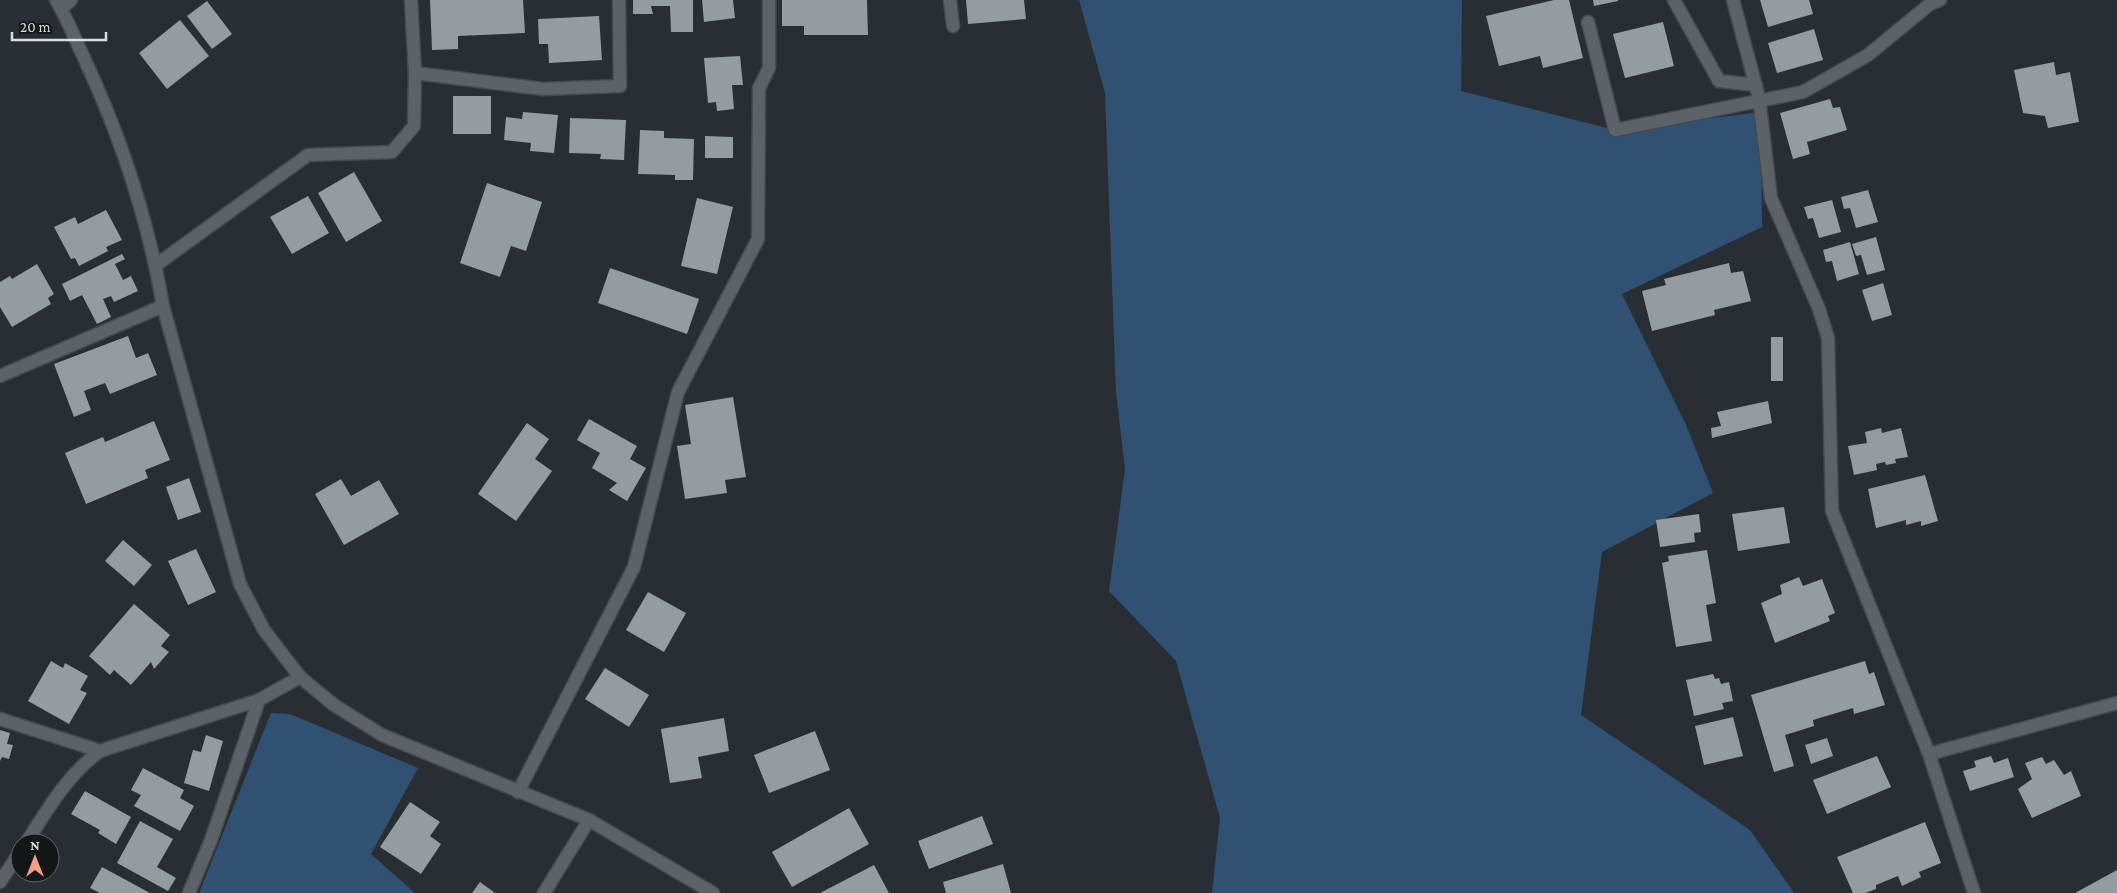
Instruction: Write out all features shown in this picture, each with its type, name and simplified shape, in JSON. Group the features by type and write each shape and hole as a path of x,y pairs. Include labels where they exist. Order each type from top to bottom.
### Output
{"street":[{"path":"156,264 308,155 392,152 414,126 415,73 411,0"},
{"path":"415,73 543,89 620,86 618,0"},
{"path":"518,792 634,567 678,392 758,239 759,88 769,68 769,0"},
{"path":"950,0 953,26"},
{"path":"1674,0 1719,81 1756,85"},
{"path":"1733,0 1760,102 1771,198 1819,309 1828,338 1832,511 1929,754 1974,893"},
{"path":"1588,22 1615,130 1803,92 1860,60 1930,4 1940,0"},
{"path":"62,3 98,87 132,175 156,264 163,306 240,584 264,630 300,677 334,705 382,736 589,820 713,893"},
{"path":"0,376 163,306"},
{"path":"33,833 60,792 85,762 100,751 259,700 300,677"},
{"path":"189,893 211,840 259,700"},
{"path":"1929,754 2117,703"},
{"path":"0,719 100,751"},
{"path":"544,893 589,820"},
{"path":"0,882 10,867"}],"shaded area":[{"path":"1079,0 1462,0 1461,91 1615,130 1761,112 1762,227 1622,294 1686,425 1713,493 1602,552 1581,715 1750,830 1794,893 1212,893 1220,818 1176,661 1109,591 1125,469 1116,392 1105,93"},
{"path":"271,713 290,714 418,768 371,854 415,893 199,893"}],"building":[{"path":"430,0 523,0 525,33 458,36 458,49 432,50"},
{"path":"633,0 693,0 693,32 671,32 670,6 651,6 653,14 633,14"},
{"path":"702,0 733,0 735,18 704,22"},
{"path":"782,0 867,0 868,35 804,35 804,26 782,26"},
{"path":"966,0 1024,0 1026,19 968,24"},
{"path":"1554,0 1569,0 1583,58 1543,68 1540,56 1499,66 1486,16"},
{"path":"1593,0 1618,0 1618,1 1594,6"},
{"path":"1760,0 1809,0 1813,14 1768,27"},
{"path":"207,1 232,34 212,49 187,16"},
{"path":"599,16 602,60 549,63 548,44 539,44 538,19"},
{"path":"180,20 209,56 167,89 139,53"},
{"path":"1663,22 1674,66 1625,78 1613,34"},
{"path":"1814,29 1823,60 1777,73 1768,43"},
{"path":"740,56 743,85 732,85 734,109 717,111 716,102 708,103 704,58"},
{"path":"2054,62 2056,75 2070,72 2079,122 2048,128 2045,116 2023,113 2014,70"},
{"path":"453,96 491,96 491,134 453,134"},
{"path":"1830,99 1833,108 1840,107 1847,130 1807,142 1810,154 1793,159 1780,113"},
{"path":"523,112 558,115 554,153 530,151 531,143 504,140 506,117 522,119"},
{"path":"570,118 626,120 624,160 600,159 601,154 569,153"},
{"path":"640,130 664,131 664,138 694,139 693,180 675,180 675,175 638,174"},
{"path":"705,136 733,137 733,158 705,158"},
{"path":"354,172 382,221 346,242 318,193"},
{"path":"487,183 542,202 526,251 511,246 500,277 460,263"},
{"path":"1868,190 1878,222 1856,228 1850,208 1844,209 1841,197"},
{"path":"308,196 329,233 292,254 270,217"},
{"path":"697,198 733,207 717,274 681,266"},
{"path":"1832,200 1841,232 1819,238 1813,218 1808,219 1804,207"},
{"path":"106,210 122,240 106,247 108,251 79,266 75,258 71,259 54,227 75,217 78,224"},
{"path":"1876,237 1885,270 1867,275 1861,255 1856,256 1852,244"},
{"path":"1850,242 1859,274 1837,281 1832,261 1826,262 1823,250"},
{"path":"122,254 125,259 115,264 123,280 131,276 138,291 114,302 111,296 103,299 111,317 97,324 82,295 70,301 62,284"},
{"path":"1729,263 1731,273 1743,271 1751,301 1714,310 1715,315 1652,331 1642,291 1666,285 1664,279"},
{"path":"37,264 54,294 48,298 51,304 12,327 0,307 0,282 10,276 12,279"},
{"path":"610,268 699,299 687,334 598,303"},
{"path":"1883,283 1892,315 1872,321 1862,290"},
{"path":"128,336 136,358 148,353 157,375 110,394 105,383 84,391 91,410 74,417 54,364"},
{"path":"1771,337 1783,337 1783,381 1771,381"},
{"path":"733,397 746,477 725,480 727,493 685,499 677,446 691,444 685,405"},
{"path":"1768,401 1772,423 1712,438 1711,428 1721,426 1717,412"},
{"path":"589,419 637,446 630,459 646,468 627,501 609,490 617,483 592,468 600,453 577,440"},
{"path":"154,421 170,460 145,470 148,478 86,504 65,453 103,437 105,442"},
{"path":"527,423 549,439 535,459 552,471 516,521 478,494"},
{"path":"1881,428 1882,433 1901,428 1908,457 1895,459 1896,463 1886,465 1885,462 1876,464 1877,470 1854,475 1848,446 1867,443 1865,432"},
{"path":"1925,475 1938,521 1921,526 1921,521 1906,525 1906,520 1876,528 1868,489"},
{"path":"189,478 201,512 178,520 166,487"},
{"path":"341,479 351,496 379,480 399,514 344,545 315,494"},
{"path":"1784,507 1790,543 1738,551 1732,514"},
{"path":"1699,514 1701,532 1694,533 1695,542 1660,547 1656,520"},
{"path":"123,540 152,565 134,586 105,561"},
{"path":"196,549 216,592 188,605 168,561"},
{"path":"1707,550 1716,603 1706,605 1712,641 1676,647 1662,563 1669,561 1668,556"},
{"path":"1799,577 1803,586 1822,579 1835,613 1828,616 1830,621 1775,643 1761,603 1782,594 1780,585"},
{"path":"648,592 686,613 664,652 626,630"},
{"path":"134,604 170,635 161,646 169,652 154,669 151,662 131,685 114,670 110,675 89,656"},
{"path":"51,661 63,668 65,663 88,676 80,690 87,693 69,724 28,701"},
{"path":"1865,661 1869,674 1874,672 1885,705 1854,714 1853,708 1813,720 1814,726 1785,735 1794,766 1774,772 1751,695"},
{"path":"605,668 649,695 629,727 585,699"},
{"path":"1713,674 1715,679 1719,678 1721,684 1729,682 1733,701 1722,703 1724,709 1694,716 1686,680"},
{"path":"1733,717 1743,756 1704,765 1695,726"},
{"path":"724,718 729,751 698,757 702,778 670,783 661,729"},
{"path":"0,730 10,733 7,744 13,745 9,759 2,757 0,761"},
{"path":"815,731 830,770 769,793 754,755"},
{"path":"206,735 223,741 209,791 184,783 193,750 201,752"},
{"path":"1827,738 1833,756 1811,764 1805,745"},
{"path":"1877,756 1891,787 1827,814 1813,780"},
{"path":"1991,756 1994,763 2008,758 2014,777 1970,791 1963,771 1976,767 1974,761"},
{"path":"2042,757 2046,764 2054,760 2064,775 2071,771 2081,796 2032,818 2018,789 2032,779 2025,763"},
{"path":"143,768 184,790 180,798 194,806 180,831 134,806 141,795 131,790"},
{"path":"85,791 131,817 116,844 98,833 100,830 71,814"},
{"path":"410,802 440,822 430,836 441,844 421,874 380,847"},
{"path":"849,808 869,844 792,887 772,852"},
{"path":"982,816 993,844 929,869 918,841"},
{"path":"140,821 173,839 157,867 176,878 168,891 117,863"},
{"path":"1925,822 1941,863 1919,872 1921,877 1902,886 1898,876 1876,885 1876,889 1865,893 1853,893 1837,857"},
{"path":"1003,864 1011,893 946,893 943,882"},
{"path":"874,865 889,893 820,893"},
{"path":"102,867 150,893 100,893 90,888"},
{"path":"2117,870 2117,893 2075,893"},
{"path":"480,882 495,893 472,893"}]}
